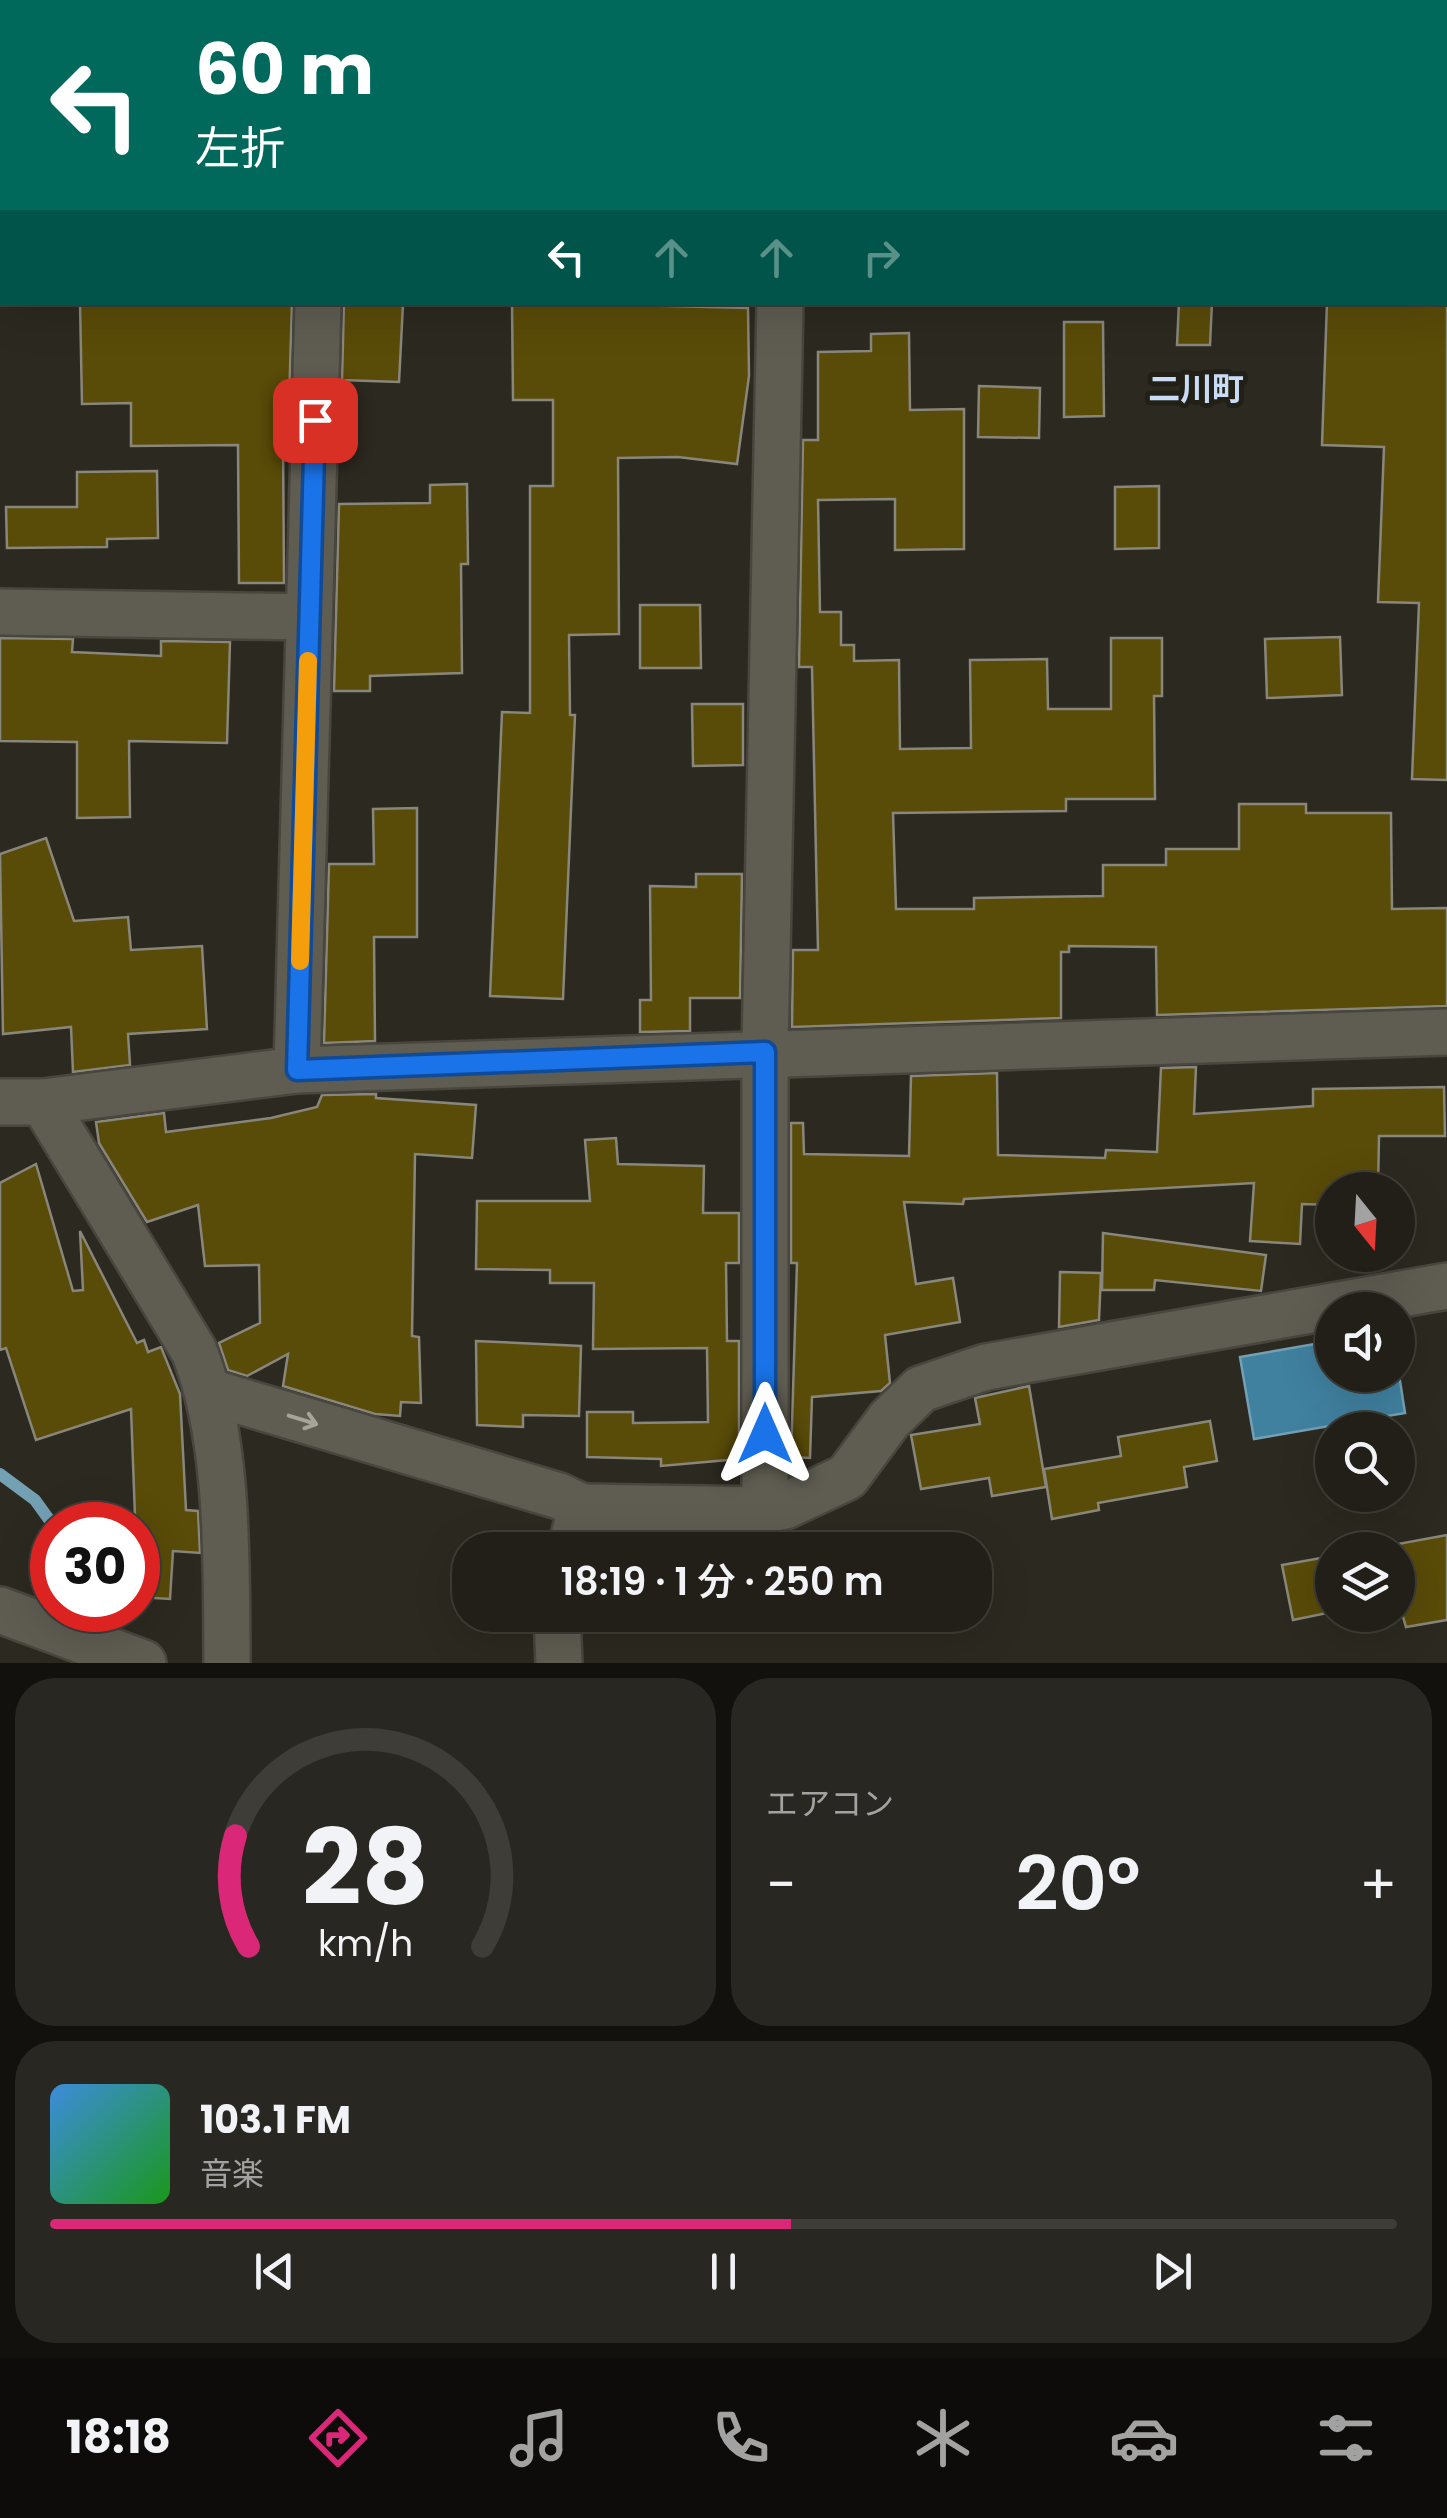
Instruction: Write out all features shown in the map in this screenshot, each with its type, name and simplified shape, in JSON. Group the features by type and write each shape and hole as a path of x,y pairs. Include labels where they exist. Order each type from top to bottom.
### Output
{"street":[{"path":"297,1070 318,305"},
{"path":"765,1510 765,1052 780,305"},
{"path":"0,612 309,618"},
{"path":"226,1663 226,1585 210,1392 194,1350 21,1102 297,1070 1447,1032"},
{"path":"210,1392 560,1496 582,1507 765,1510 785,1506 847,1477 889,1420 920,1389 986,1367 1447,1286"},
{"path":"575,1532 582,1507"},
{"path":"30,1632 129,1659"},
{"path":"558,1632 559,1663"}],"water":[{"path":"1315,1344 1315,1392 1402,1392 1405,1412 1315,1412 1315,1428 1254,1439 1240,1357"}],"building":[{"path":"80,305 292,305 288,436 283,436 284,583 239,583 238,445 131,446 131,403 82,404"},
{"path":"344,305 403,305 399,382 342,380"},
{"path":"512,305 748,308 749,376 737,464 678,457 618,458 619,634 569,635 570,715 575,715 563,999 490,996 502,712 530,713 530,486 553,486 553,400 513,400"},
{"path":"1179,305 1212,305 1210,345 1177,345"},
{"path":"1327,305 1447,305 1447,780 1412,779 1419,603 1378,602 1384,447 1322,445"},
{"path":"1064,322 1103,322 1104,416 1064,417"},
{"path":"909,333 910,410 964,409 964,549 895,550 895,499 818,500 820,612 841,612 841,645 854,645 854,661 899,660 900,749 971,748 970,660 1047,659 1048,709 1111,709 1111,638 1162,638 1162,696 1154,696 1155,799 1066,799 1066,811 893,813 896,909 974,909 974,898 1103,896 1103,865 1166,865 1166,849 1239,849 1239,804 1306,804 1306,813 1391,813 1392,909 1447,908 1447,1006 1157,1015 1156,947 1069,946 1069,952 1061,952 1061,1018 792,1027 793,950 818,950 812,667 799,667 803,440 818,440 818,352 871,351 871,334"},
{"path":"979,386 1040,388 1039,438 978,437"},
{"path":"157,471 158,538 107,539 107,547 7,548 6,507 77,507 77,472"},
{"path":"467,484 468,564 461,564 462,673 370,676 370,691 334,691 339,504 430,503 430,485"},
{"path":"1159,486 1159,548 1115,549 1115,487"},
{"path":"640,605 700,605 701,668 640,668"},
{"path":"1340,637 1342,695 1267,698 1265,639"},
{"path":"0,638 73,639 72,652 161,656 161,641 230,642 227,743 129,741 130,817 77,818 77,742 0,741"},
{"path":"692,704 743,704 743,765 693,766"},
{"path":"417,808 417,937 374,937 375,1041 324,1043 329,864 374,864 373,809"},
{"path":"46,838 74,921 128,917 131,950 202,946 207,1029 128,1034 130,1065 73,1072 71,1027 3,1034 0,854"},
{"path":"696,874 742,874 740,998 690,998 690,1031 640,1032 640,1000 651,1000 650,886 696,887"},
{"path":"1196,1067 1194,1114 1313,1106 1313,1089 1444,1087 1445,1136 1379,1136 1378,1172 1315,1172 1315,1204 1302,1204 1300,1244 1250,1241 1254,1183 964,1199 963,1204 904,1202 916,1284 953,1278 960,1322 885,1335 890,1383 881,1391 812,1397 810,1458 791,1457 797,1263 791,1263 791,1123 803,1123 804,1154 909,1156 911,1076 997,1073 998,1155 1105,1158 1106,1150 1157,1152 1161,1068"},
{"path":"376,1094 376,1098 476,1105 472,1158 415,1154 412,1336 419,1337 421,1403 401,1402 400,1416 375,1414 283,1386 288,1354 247,1376 228,1370 219,1343 260,1323 259,1265 205,1266 198,1205 147,1222 99,1143 96,1122 164,1113 166,1132 271,1118 317,1107 322,1095"},
{"path":"616,1138 618,1164 704,1166 703,1213 739,1213 739,1263 726,1263 727,1341 739,1341 739,1459 661,1466 661,1459 587,1457 587,1412 633,1412 633,1423 708,1422 707,1348 593,1349 594,1283 550,1283 550,1270 476,1269 477,1201 590,1201 585,1140"},
{"path":"36,1164 73,1291 83,1290 80,1231 137,1343 144,1340 148,1352 161,1347 180,1394 186,1510 198,1511 200,1553 173,1551 170,1599 160,1598 160,1502 134,1502 131,1409 36,1440 6,1348 0,1350 0,1183"},
{"path":"1103,1233 1266,1255 1261,1291 1155,1280 1154,1290 1102,1290"},
{"path":"1060,1272 1101,1273 1099,1320 1059,1327"},
{"path":"476,1341 581,1346 579,1416 523,1415 523,1427 477,1425"},
{"path":"1029,1386 1046,1487 992,1496 989,1478 921,1489 911,1435 980,1424 975,1398"},
{"path":"1210,1421 1217,1461 1184,1467 1187,1487 1098,1503 1099,1510 1052,1519 1044,1469 1121,1456 1118,1437"},
{"path":"1447,1535 1447,1620 1415,1625 1415,1541"},
{"path":"1315,1559 1315,1615 1293,1620 1282,1565"}],"waterway":[{"path":"0,1474 36,1502"},
{"path":"89,1632 89,1636"}],"slow traffic":[{"path":"300,961 308,661"}],"district":[{"name":"二川町","path":"1196,389"}],"route":[{"path":"315,420 297,1070 765,1052 765,1434"}]}
